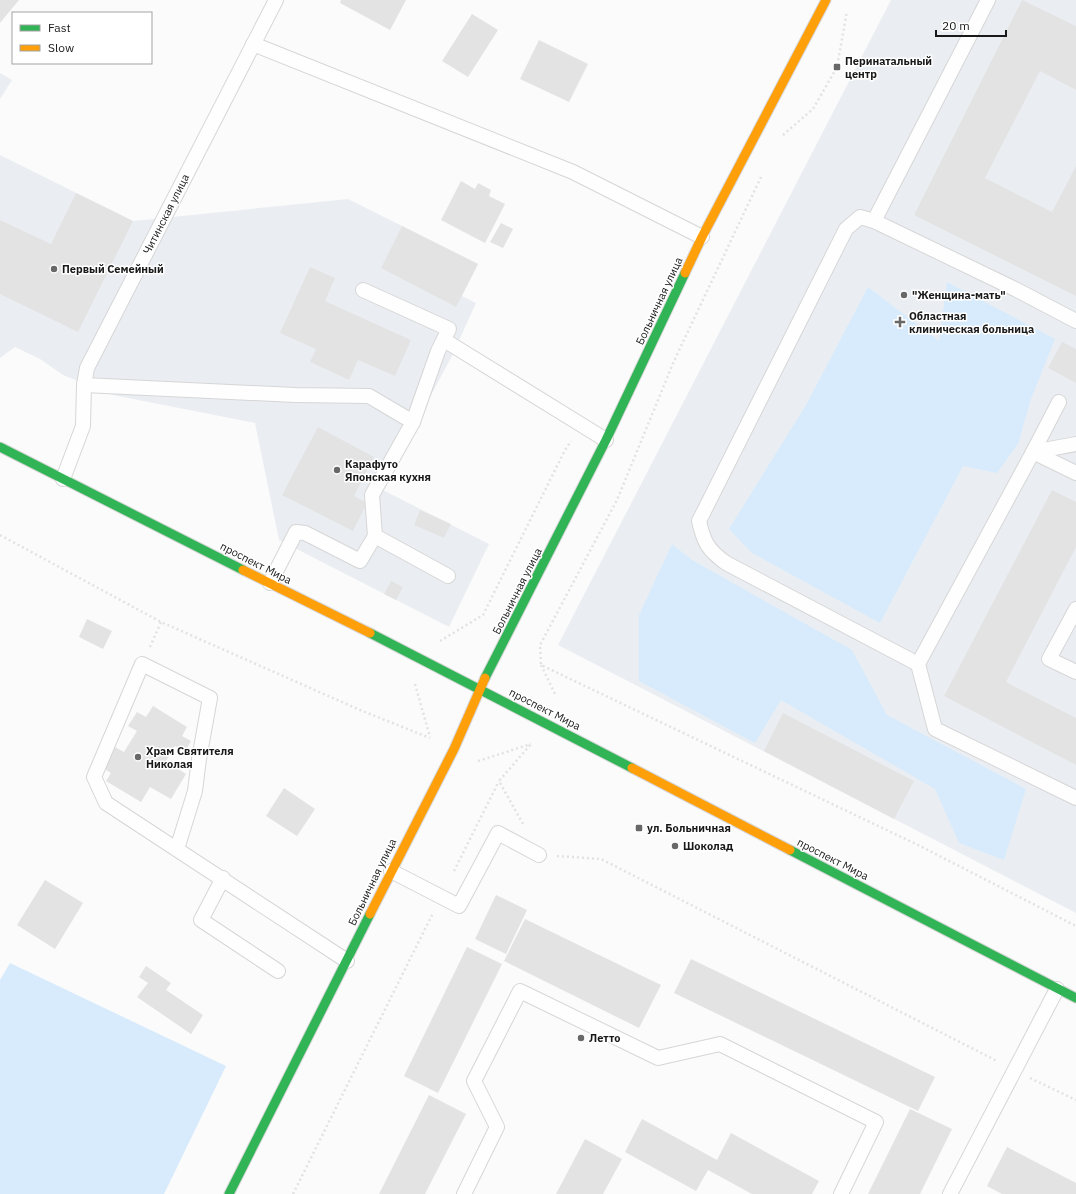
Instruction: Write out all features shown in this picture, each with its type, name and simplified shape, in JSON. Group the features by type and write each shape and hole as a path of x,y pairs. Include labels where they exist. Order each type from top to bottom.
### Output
{"main road":[{"name":"Больничная улица","path":"229,1194 454,749 480,689 606,440 702,237 826,0"},
{"name":"проспект Мира","path":"0,447 480,689 1076,998"}],"lane":[{"name":"Читинская улица","path":"63,478 83,426 84,385 87,368 276,0"},
{"path":"874,221 988,0"},
{"path":"253,44 573,172 702,237"},
{"path":"918,664 726,563 712,552 703,540 699,521 846,229 860,217 874,221 1017,290 1076,321"},
{"path":"270,583 296,532 305,533 360,561 375,536 372,495 413,422 449,329 363,290"},
{"path":"444,340 606,440"},
{"path":"84,385 295,395 369,396 413,422"},
{"path":"1059,402 918,664 935,729 1076,798"},
{"path":"1033,452 1076,444"},
{"path":"1033,452 1076,473"},
{"path":"375,536 448,576"},
{"path":"1076,608 1049,659 1076,672"},
{"path":"177,849 196,790 199,759 210,698 142,664 94,777 106,803 177,849 223,878 347,961"},
{"path":"391,871 459,906 498,832 539,855"},
{"path":"223,878 201,920 278,971"},
{"path":"950,1194 1057,989"},
{"path":"464,1194 498,1126 474,1082 520,991 658,1058 720,1044 876,1122 841,1194"}],"path":[{"path":"780,137 813,109 837,67 848,7"},
{"path":"556,696 541,665 540,644 617,500 674,361 763,173"},
{"path":"0,535 161,622 360,710 430,738 415,684"},
{"path":"440,641 483,615"},
{"path":"142,664 161,622"},
{"path":"541,665 918,845 1076,926"},
{"path":"293,1194 500,780 531,744 478,761"},
{"path":"500,780 524,828"},
{"path":"539,855 601,859 1014,1070 1076,1100"}],"shaded area":[{"name":"Областная клиническая больница","path":"891,0 1076,0 1076,913 558,645"},
{"path":"0,73 12,80 0,99"},
{"path":"0,155 133,221 348,199 478,264 462,296 476,303 452,356 381,489 489,544 449,627 279,540 255,423 113,395 63,375 40,359 15,347 0,358"},
{"path":"947,282 1055,339 1031,399 1018,444 997,473 963,466 880,623 752,553 729,529 806,405 868,287 939,341"},
{"path":"672,544 692,560 852,650 887,715 1026,789 1004,860 959,843 935,789 781,700 755,743 639,681 639,615"},
{"path":"10,963 226,1066 164,1194 0,1194 0,980"}],"building":[{"path":"0,0 19,0 0,23"},
{"path":"341,0 406,0 390,30 340,3"},
{"path":"1022,0 1076,26 1076,90 1040,71 985,178 1052,212 1076,166 1076,296 914,215"},
{"path":"472,14 498,30 468,77 442,61"},
{"path":"539,40 588,64 569,102 520,79"},
{"path":"461,181 475,189 478,183 491,190 489,196 505,204 485,243 441,220"},
{"name":"Первый Семейный","path":"76,193 133,221 78,332 0,294 0,220 51,244"},
{"path":"501,223 513,229 503,248 490,242"},
{"path":"402,226 478,264 456,307 381,268"},
{"path":"310,267 335,278 325,301 411,340 395,376 358,360 349,380 310,362 316,349 280,333"},
{"path":"1062,342 1076,349 1076,383 1048,368"},
{"path":"318,427 374,457 354,496 367,503 353,531 282,495"},
{"path":"1052,490 1076,502 1076,547 1006,682 1076,718 1076,765 944,696"},
{"path":"420,510 451,524 444,538 414,525"},
{"path":"391,581 403,587 396,600 384,594"},
{"path":"87,619 112,631 103,649 79,637"},
{"name":"Храм Святителя Николая","path":"153,706 187,727 182,736 191,741 185,752 175,746 166,761 186,774 171,799 150,787 141,802 106,781 111,773 101,767 113,746 124,752 137,731 128,726 137,712 146,717"},
{"path":"783,713 914,781 894,819 764,751"},
{"path":"284,788 315,809 297,836 266,816"},
{"path":"45,880 83,903 55,949 17,925"},
{"path":"496,895 527,910 506,954 475,939"},
{"path":"525,919 661,985 639,1028 504,961"},
{"path":"467,947 502,964 438,1093 404,1076"},
{"path":"691,959 935,1077 918,1111 674,993"},
{"path":"146,966 171,983 166,990 203,1015 191,1034 137,997 148,983 139,977"},
{"path":"429,1095 466,1114 425,1194 379,1194"},
{"path":"910,1109 952,1129 920,1194 868,1194"},
{"path":"642,1119 717,1160 731,1133 819,1181 812,1194 752,1194 708,1170 696,1191 625,1152"},
{"path":"585,1139 622,1159 603,1194 556,1194"},
{"path":"1007,1147 1076,1183 1076,1194 1002,1194 987,1186"}],"traffic: fast":[{"path":"485,678 606,440 685,273"},
{"path":"0,447 243,570"},
{"path":"370,633 632,768"},
{"path":"790,850 1076,998"},
{"path":"229,1194 370,914"}],"traffic: slow":[{"path":"685,273 702,237 826,0"},
{"path":"243,570 370,633"},
{"path":"370,914 454,749 485,678"},
{"path":"632,768 790,850"}],"place":[{"name":"Перинатальный центр","path":"837,67"},
{"name":"Первый Семейный","path":"54,269"},
{"name":"\"Женщина-мать\"","path":"904,295"},
{"name":"Областная клиническая больница","path":"900,322"},
{"name":"Карафуто Японская кухня","path":"337,470"},
{"name":"Храм Святителя Николая","path":"138,757"},
{"name":"ул. Больничная","path":"639,828"},
{"name":"Шоколад","path":"675,846"},
{"name":"Летто","path":"581,1038"}]}
